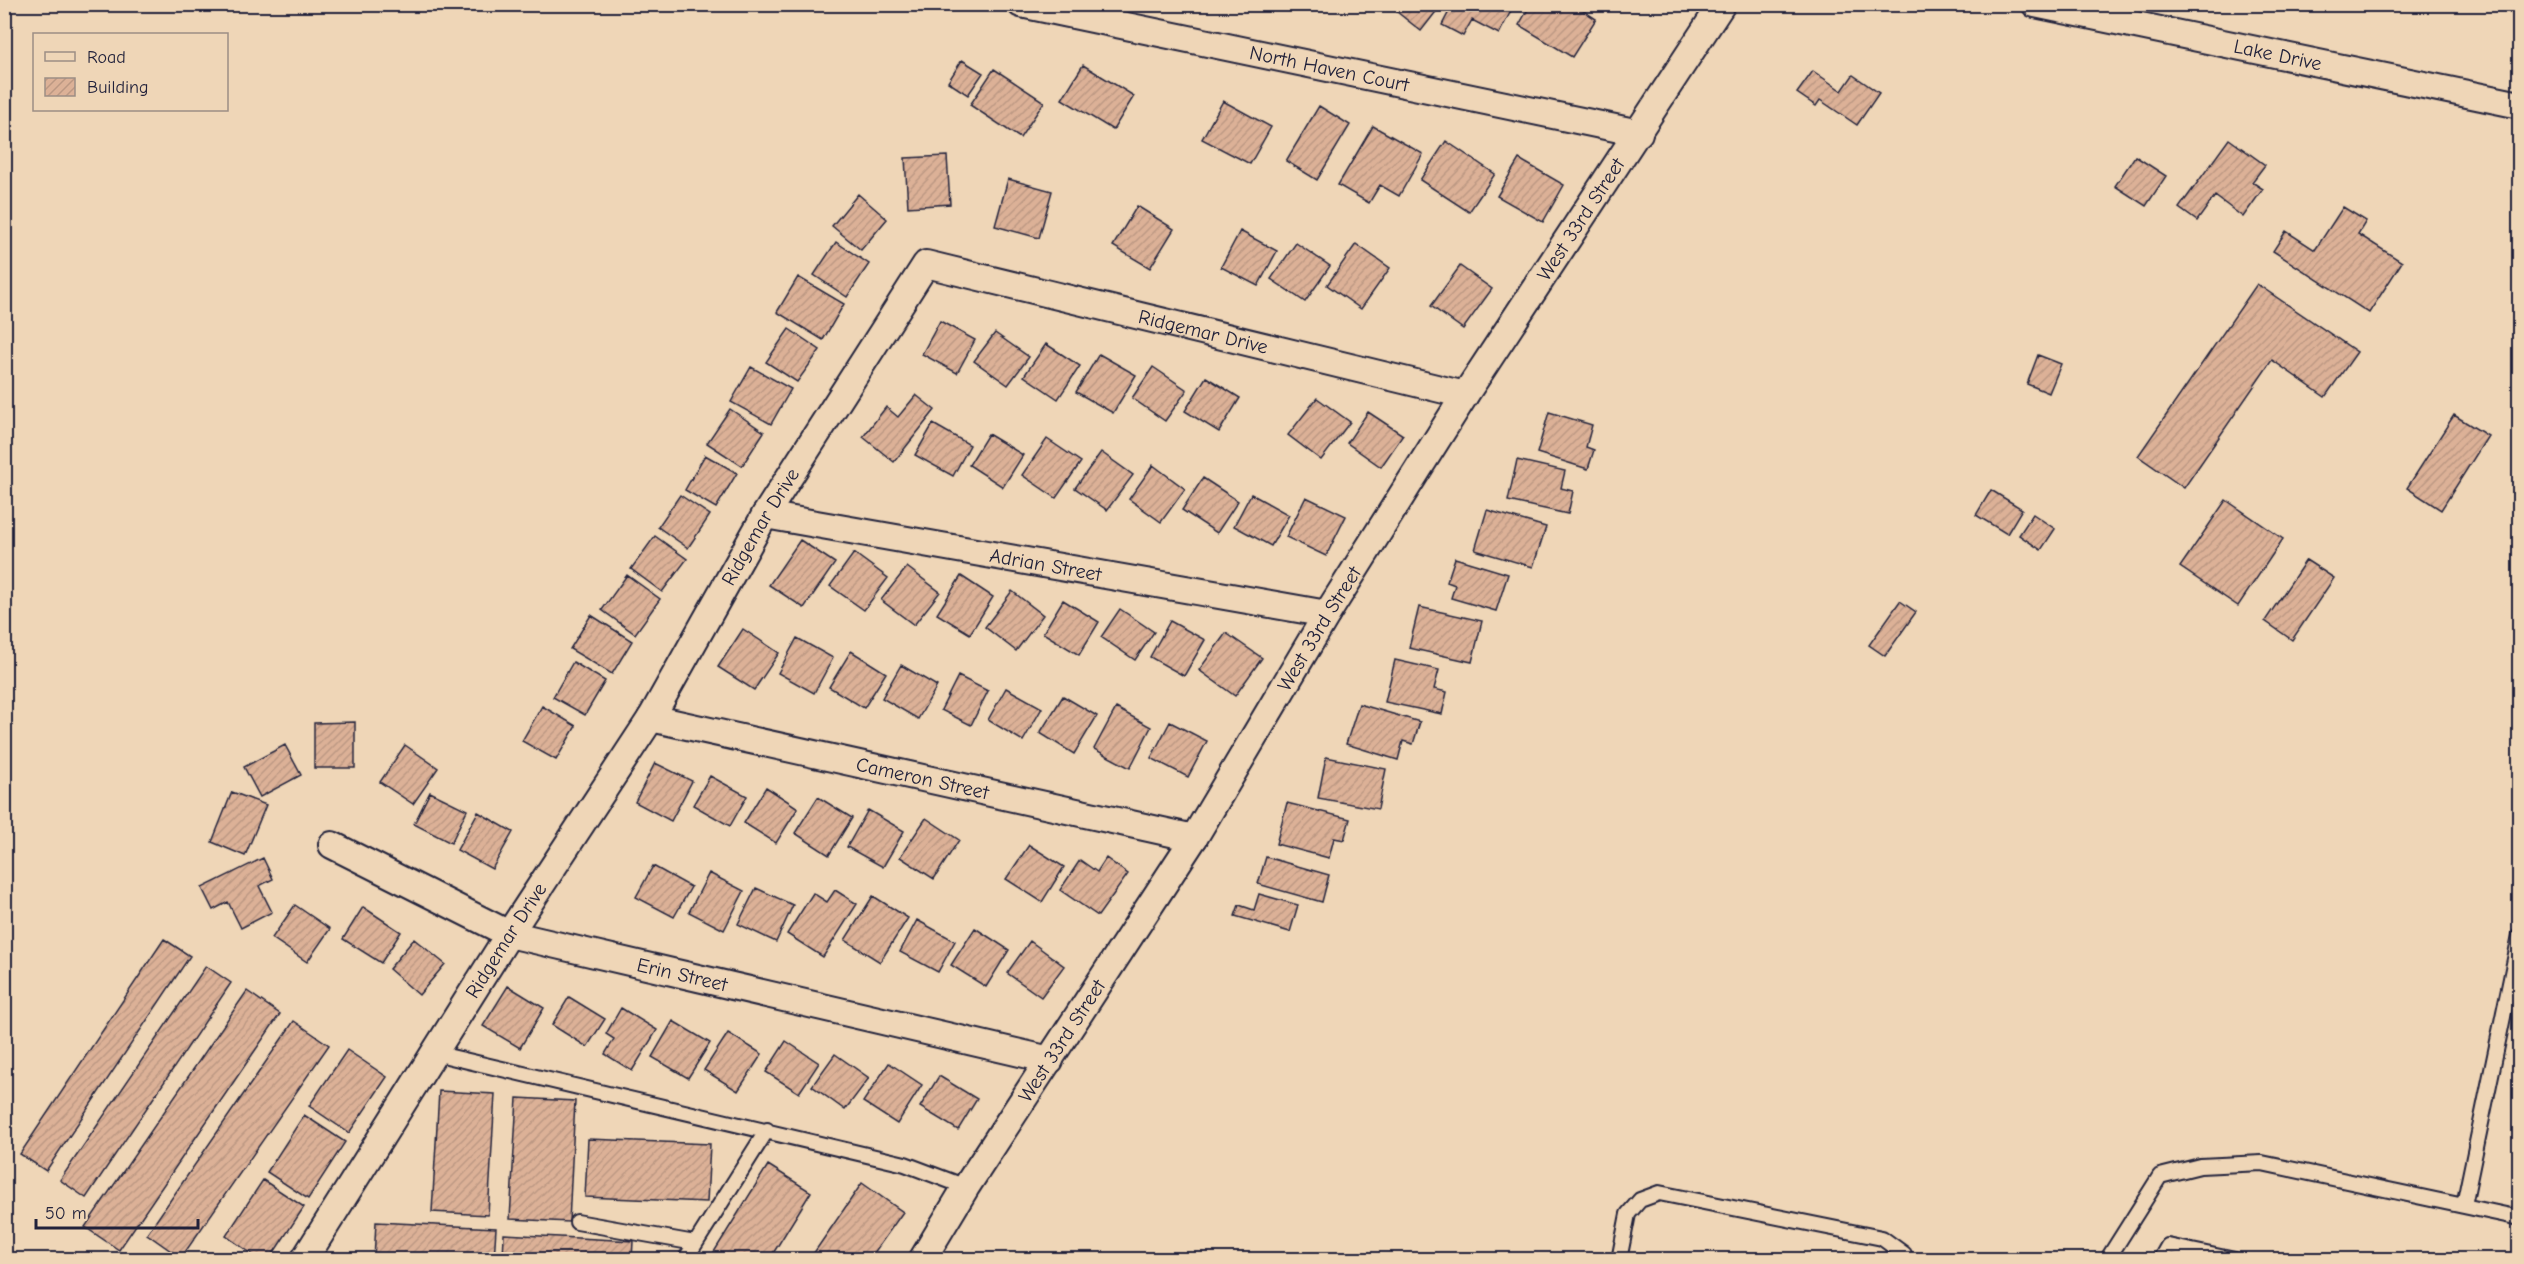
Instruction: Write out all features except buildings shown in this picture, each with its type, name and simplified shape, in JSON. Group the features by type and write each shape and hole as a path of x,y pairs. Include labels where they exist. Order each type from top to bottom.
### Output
{"street":[{"name":"North Haven Court","path":"1021,4 1639,133"},
{"name":"West 33rd Street","path":"922,1260 966,1187 1194,838 1327,615 1465,395 1722,4"},
{"name":"Lake Drive","path":"2035,4 2520,105"},
{"name":"Ridgemar Drive","path":"304,1260 509,934 651,718 765,515 926,264 1465,395"},
{"name":"Adrian Street","path":"765,515 1327,615"},
{"name":"Cameron Street","path":"651,718 1194,838"},
{"name":"Erin Street","path":"332,844 509,934 1050,1060"}],"lane":[{"path":"2464,1205 2520,935"},
{"path":"434,1053 905,1164 966,1187"},
{"path":"685,1260 766,1130"},
{"path":"2107,1260 2160,1176 2200,1166 2262,1163 2520,1218"},
{"path":"1619,1260 1628,1214 1640,1200 1659,1193 1882,1238 1904,1254 1906,1260"},
{"path":"577,1222 695,1243"},
{"path":"2160,1260 2168,1246 2235,1260"}]}
